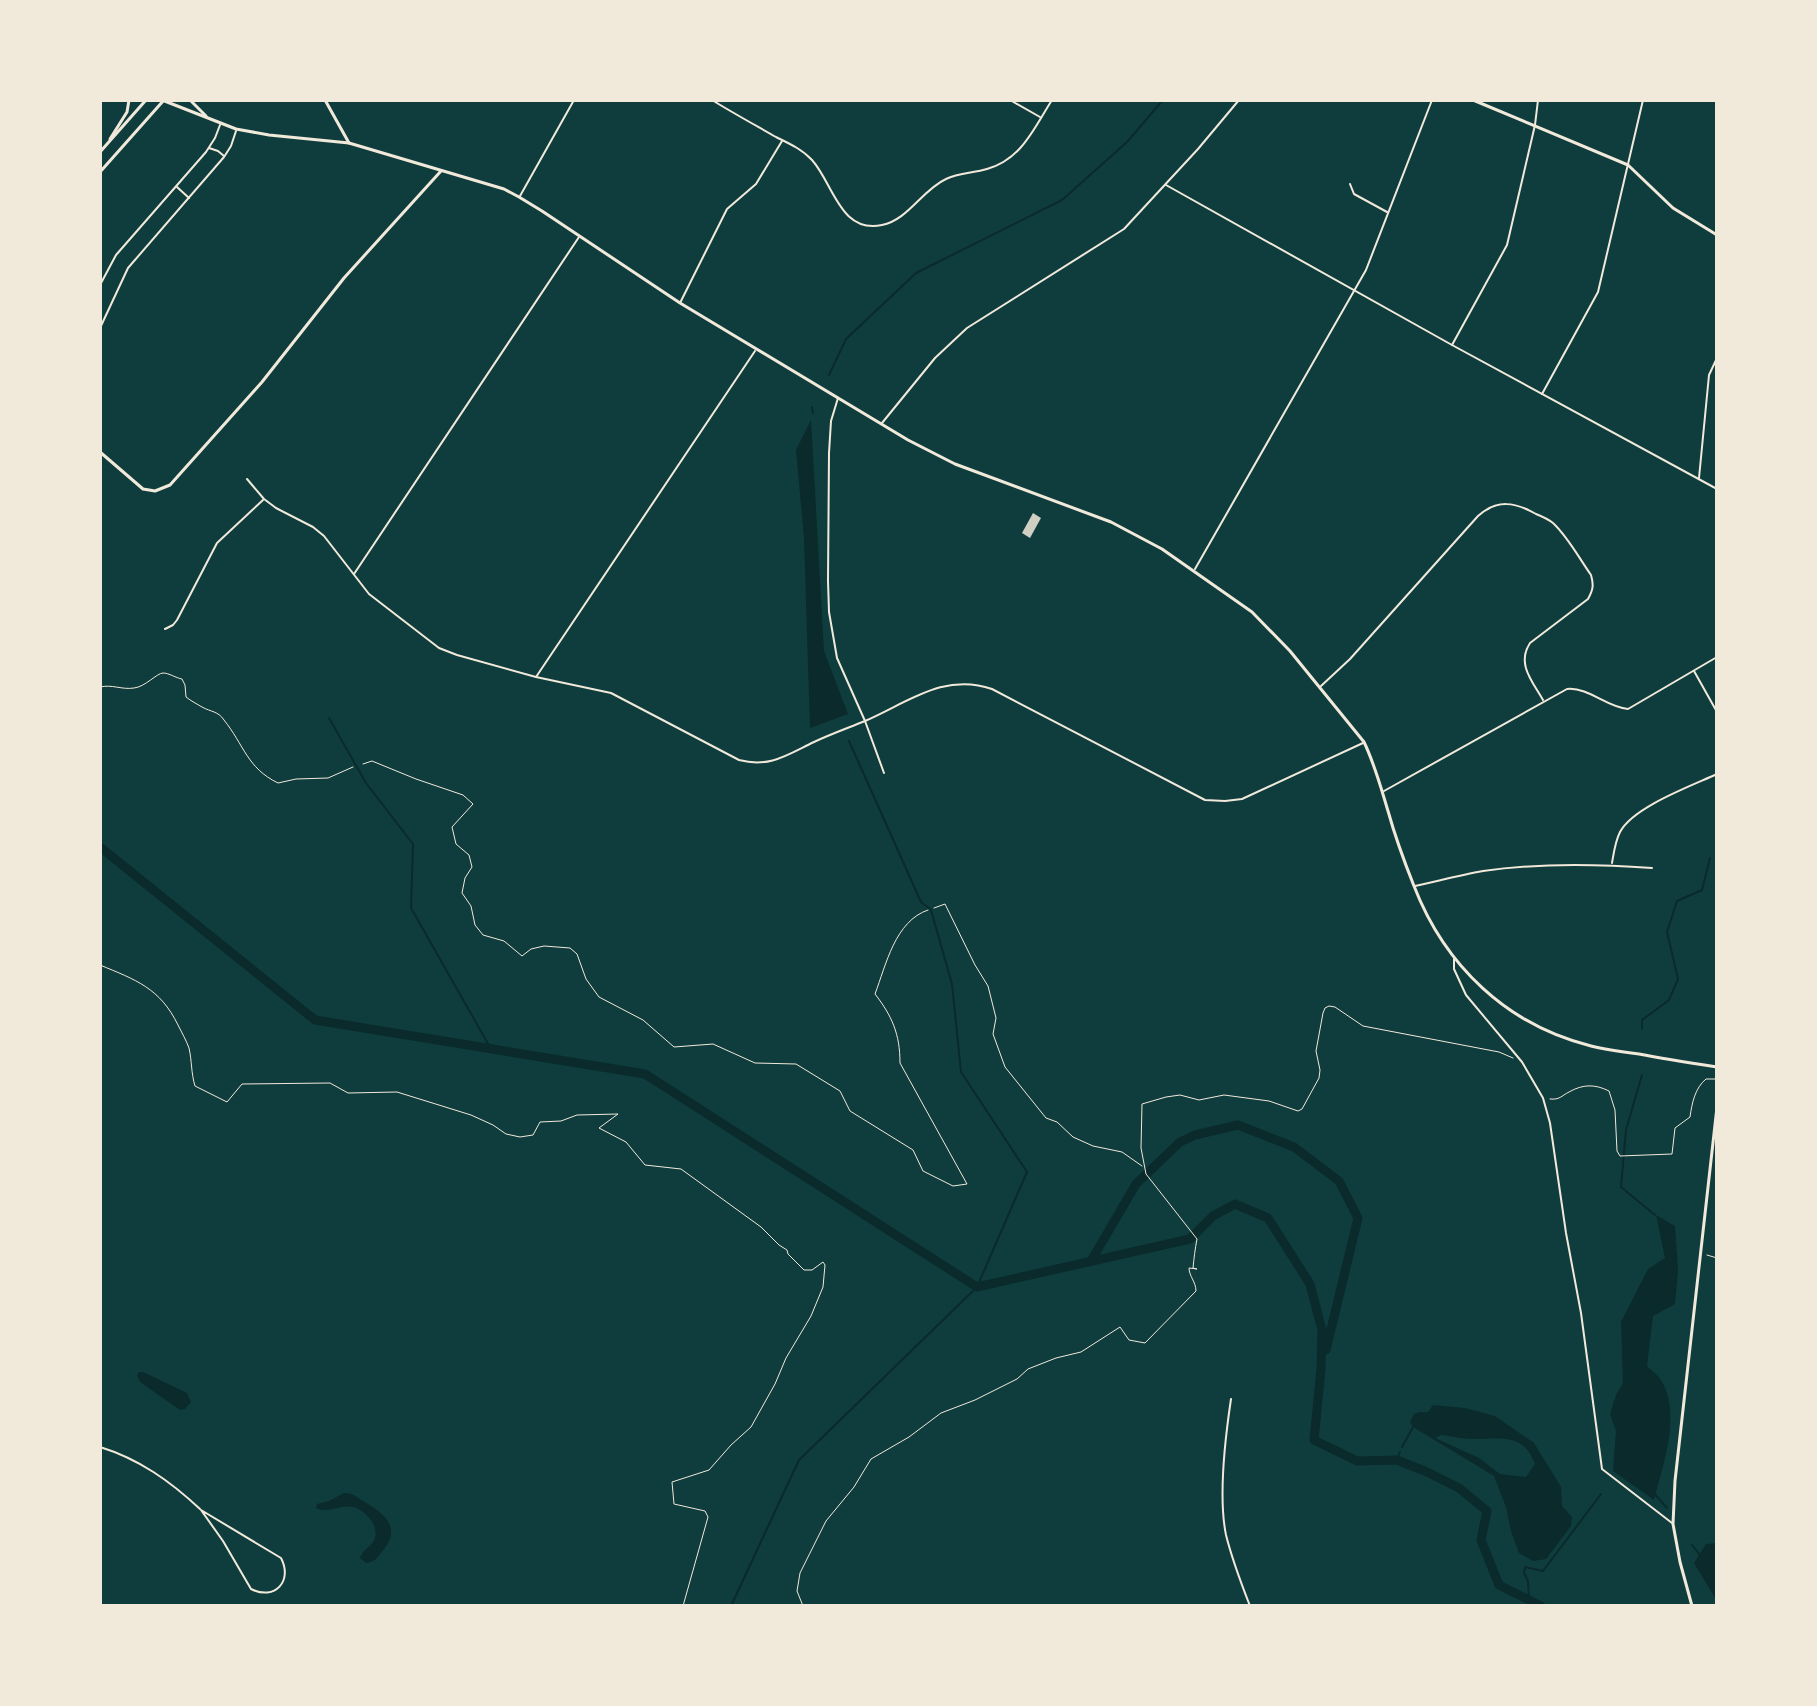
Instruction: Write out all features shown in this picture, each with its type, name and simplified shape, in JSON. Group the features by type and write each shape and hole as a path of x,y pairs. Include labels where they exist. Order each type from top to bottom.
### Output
{"main road":[{"path":"108,142 126,115 129,100"},
{"path":"100,152 146,100"},
{"path":"100,172 163,100 236,129 349,143 504,189 755,350 908,440 955,464 1111,522 1162,549 1252,612 1289,650 1364,742 1414,886 1436,933 1454,959 1485,990 1504,1006 1547,1031 1593,1047 1717,1067"},
{"path":"190,100 208,119"},
{"path":"325,100 349,143"},
{"path":"1473,100 1628,165 1673,208 1717,235"},
{"path":"100,452 143,489 155,491 170,485 262,382 328,296 441,171"},
{"path":"1692,1606 1673,1524 1675,1481 1717,1107"}],"street":[{"path":"519,197 574,100"},
{"path":"712,100 807,154 821,171 843,212 857,224 871,226 893,221 937,183 949,177 1005,163 1021,148 1052,100"},
{"path":"1010,100 1041,118"},
{"path":"881,424 924,370 967,328 1124,229 1239,100"},
{"path":"1194,571 1366,270 1432,100"},
{"path":"1452,345 1507,245 1538,100"},
{"path":"1542,394 1598,292 1643,100"},
{"path":"100,285 113,259 209,148 221,124"},
{"path":"100,328 128,268 224,157 236,129"},
{"path":"680,303 727,209 756,184 783,140"},
{"path":"209,148 221,152 224,157"},
{"path":"1350,184 1354,194 1388,213"},
{"path":"1166,185 1717,489"},
{"path":"176,187 189,198"},
{"path":"354,574 580,236"},
{"path":"536,677 755,350"},
{"path":"1698,479 1709,375 1717,358"},
{"path":"838,397 831,421 829,453 829,612 837,658 884,773"},
{"path":"247,479 276,508 299,518 321,533 369,594 439,648 536,677 611,693 739,760 753,764 775,760 945,685 959,684 982,686 1005,696 1205,800 1242,799 1364,742"},
{"path":"165,629 175,623 217,543 264,499"},
{"path":"1320,686 1350,659 1485,509 1506,503 1518,504 1552,523 1591,575 1593,583 1588,599 1530,643 1524,652 1527,673 1543,700"},
{"path":"1383,792 1567,689 1573,688 1618,708 1628,709 1717,657"},
{"path":"1694,671 1717,712"},
{"path":"1612,865 1619,834 1625,824 1639,812 1717,774"},
{"path":"1414,886 1503,869 1612,865 1652,868"},
{"path":"1454,959 1454,969 1466,995 1522,1062 1543,1098 1550,1123 1581,1313 1602,1469 1673,1524"},
{"path":"1231,1399 1222,1509 1226,1536 1250,1606"},
{"path":"100,1447 128,1457 157,1473 201,1510 281,1558 286,1573 281,1585 264,1593 251,1589 201,1510"}],"path":[{"path":"100,687 135,688 165,672 184,681 186,697 224,718 247,758 265,776 278,783 328,778 353,767"},
{"path":"363,764 372,761 463,795 473,804 452,827 456,844 469,855 472,867 465,878 462,893 471,906 475,925 483,935 504,941 522,956 531,949 544,946 570,948 577,954 586,979 599,997 643,1020 674,1047 713,1044 755,1063 796,1064 840,1091 850,1111 913,1150 923,1171 953,1186 967,1184 900,1063 900,1046 890,1013 875,994 896,938 917,914 928,910"},
{"path":"934,908 945,904 988,986 996,1018 993,1034 1005,1067 1029,1098 1046,1118 1057,1122 1073,1137 1093,1146 1122,1152 1144,1168"},
{"path":"100,965 137,981 159,995 172,1013 188,1047 195,1086 227,1102 242,1084 330,1083 348,1093 397,1092 471,1115 506,1134 520,1137 533,1135 540,1122 561,1121 577,1115 618,1114 599,1128 626,1142 645,1165 681,1169 761,1227 804,1270 812,1270 823,1262 823,1287 816,1305 751,1427 709,1470 672,1482 674,1504 705,1511 708,1517 683,1606"},
{"path":"803,1606 797,1591 800,1573 826,1521 854,1487 871,1459 909,1437 941,1413 1017,1379 1028,1369 1081,1352 1120,1327 1129,1340 1145,1343 1196,1291 1189,1271 1189,1268 1197,1269 1193,1268 1195,1237 1144,1168 1142,1104 1180,1095 1199,1100 1224,1095 1269,1101 1298,1111 1302,1109 1319,1078 1316,1051 1323,1013 1329,1006 1363,1026 1499,1052 1522,1062"},
{"path":"1543,1098 1557,1100 1571,1090 1586,1085 1599,1086 1609,1091 1615,1110 1617,1151 1620,1156 1672,1154 1675,1128 1690,1117 1698,1086 1706,1079 1717,1079"},
{"path":"1700,1254 1717,1258"}],"water":[{"path":"811,420 824,651 848,714 810,728 804,538 796,450"},
{"path":"1656,1215 1675,1226 1678,1270 1675,1304 1653,1316 1647,1366 1661,1380 1670,1408 1669,1439 1654,1500 1613,1471 1616,1431 1610,1414 1623,1383 1621,1322 1648,1269 1665,1258"},
{"path":"139,1372 187,1393 191,1402 180,1410 140,1382"},
{"path":"1433,1405 1465,1408 1495,1416 1534,1443 1561,1487 1562,1506 1572,1517 1571,1526 1546,1559 1533,1561 1519,1553 1494,1476 1413,1427 1410,1422 1414,1414 1428,1412","holes":["1441,1435 1518,1442 1525,1447 1535,1464 1526,1477 1500,1474 1479,1458 1435,1438"]},
{"path":"344,1493 354,1495 377,1510 391,1528 388,1544 371,1562 366,1563 360,1558 376,1535 373,1523 362,1511 348,1506 329,1510 316,1508 317,1504"},
{"path":"1717,1543 1717,1601 1694,1563 1706,1544"}],"building":[{"path":"1033,513 1041,518 1030,538 1022,533"}],"waterway":[{"path":"829,375 846,339 916,273 1062,200 1127,142 1163,100"},
{"path":"812,407 813,413"},
{"path":"329,718 366,783 413,844 411,908 491,1049"},
{"path":"731,1606 799,1460 977,1287 1027,1172 961,1072 952,984 931,910 921,902 849,741"},
{"path":"100,847 315,1020 645,1074 977,1287 1190,1239 1213,1216 1235,1204 1268,1218 1310,1284 1322,1330 1314,1440 1357,1461 1397,1460 1459,1488 1487,1511 1481,1540 1499,1585 1541,1606"},
{"path":"1642,1029 1642,1020 1669,1000 1678,979 1667,932 1677,901 1702,890 1710,858"},
{"path":"1642,1075 1626,1130 1621,1187 1655,1215"},
{"path":"1091,1261 1136,1184 1180,1142 1195,1135 1238,1125 1294,1147 1339,1181 1358,1218 1326,1350"},
{"path":"1402,1447 1413,1427"},
{"path":"1397,1460 1400,1452"},
{"path":"1529,1600 1525,1567 1543,1571 1601,1494"},
{"path":"1655,1494 1667,1508"},
{"path":"1692,1545 1700,1555"}]}
